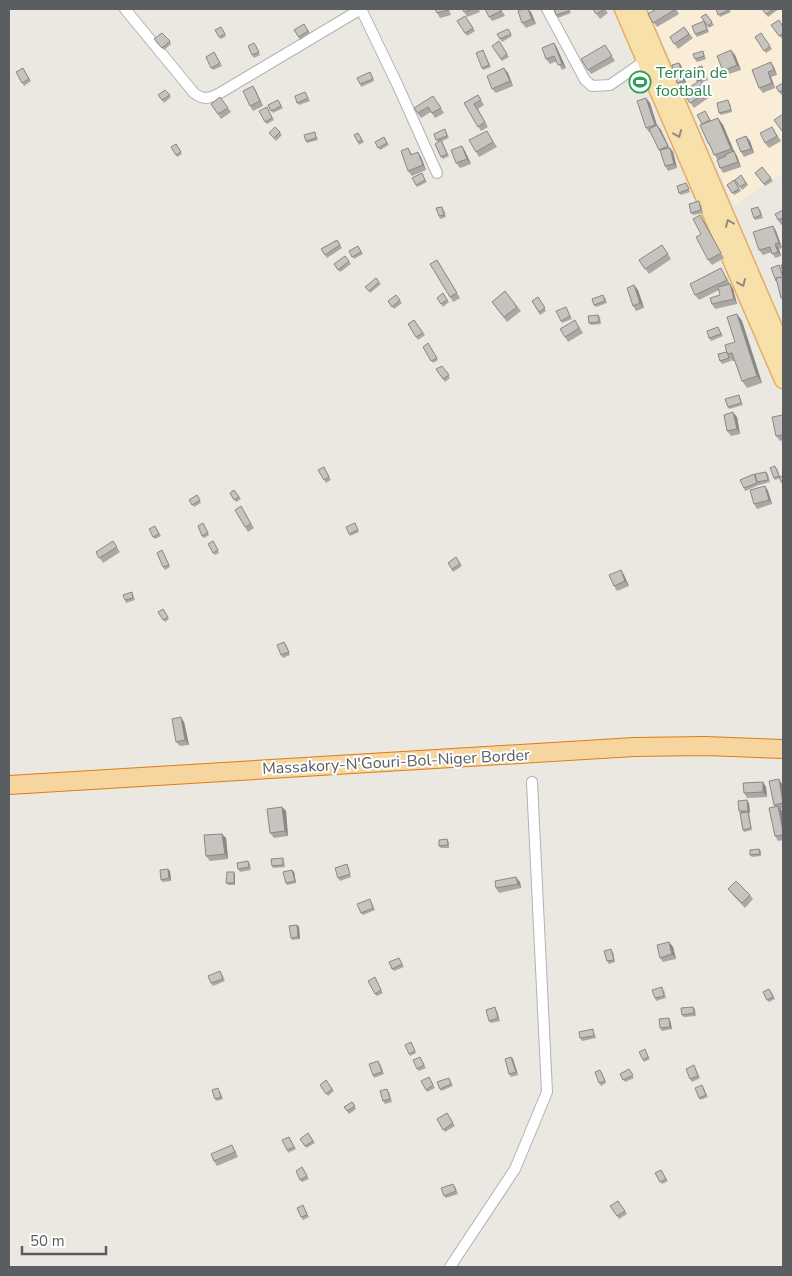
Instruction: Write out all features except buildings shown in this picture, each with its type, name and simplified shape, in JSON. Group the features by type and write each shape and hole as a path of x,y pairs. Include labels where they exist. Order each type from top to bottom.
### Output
{"highway":[{"name":"Massakory-N'Gouri-Bol-Niger Border","path":"9,784 634,747 705,746 783,749"}],"main road":[{"path":"634,12 783,380"},
{"path":"651,57 783,349"}],"street":[{"path":"125,9 194,93 201,98 210,98 220,93 361,9 437,173"},
{"path":"547,9 585,80 592,86 610,85 651,57"},
{"path":"450,1267 515,1169 547,1092 532,782"}],"shaded area":[{"path":"664,9 783,9 783,173 734,205 652,17"}],"place":[{"name":"Terrain de football","path":"640,82"}]}
